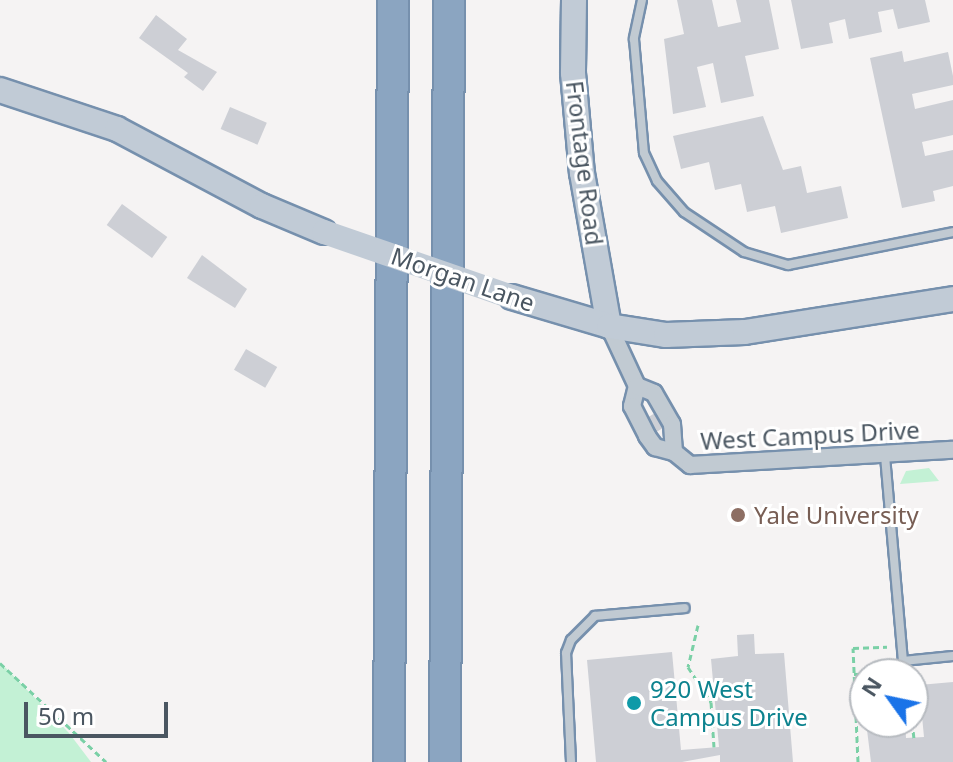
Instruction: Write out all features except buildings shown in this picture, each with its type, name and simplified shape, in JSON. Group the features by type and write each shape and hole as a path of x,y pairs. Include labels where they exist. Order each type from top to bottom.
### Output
{"highway":[{"path":"389,762 393,0"},
{"path":"445,762 449,0"}],"street":[{"name":"Frontage Road","path":"574,0 573,73 582,173 609,326"},
{"name":"Morgan Lane","path":"0,90 117,129 262,206 324,232 512,297 609,326 666,335 745,332 953,299"},
{"name":"West Campus Drive","path":"609,326 637,386 632,406 647,436 655,447 674,452 698,467 953,450"},
{"name":"West Campus Drive","path":"637,386 654,393 672,424 674,452"}],"lane":[{"path":"642,0 634,39 644,153 657,181 684,212 744,252 788,265 953,232"},
{"path":"885,456 903,661 953,656"},
{"path":"571,762 566,653 571,640 595,616 685,608"}],"path":[{"path":"698,625 688,667 711,702 714,747"},
{"path":"853,658 853,648 902,646"},
{"path":"0,663 106,762"},
{"path":"857,738 858,762"}],"green space":[{"path":"929,468 939,481 900,484 906,471"},
{"path":"0,662 69,733 91,762 0,762"}],"place":[{"name":"Yale University","path":"738,515"},
{"name":"920 West Campus Drive","path":"634,703"}]}
